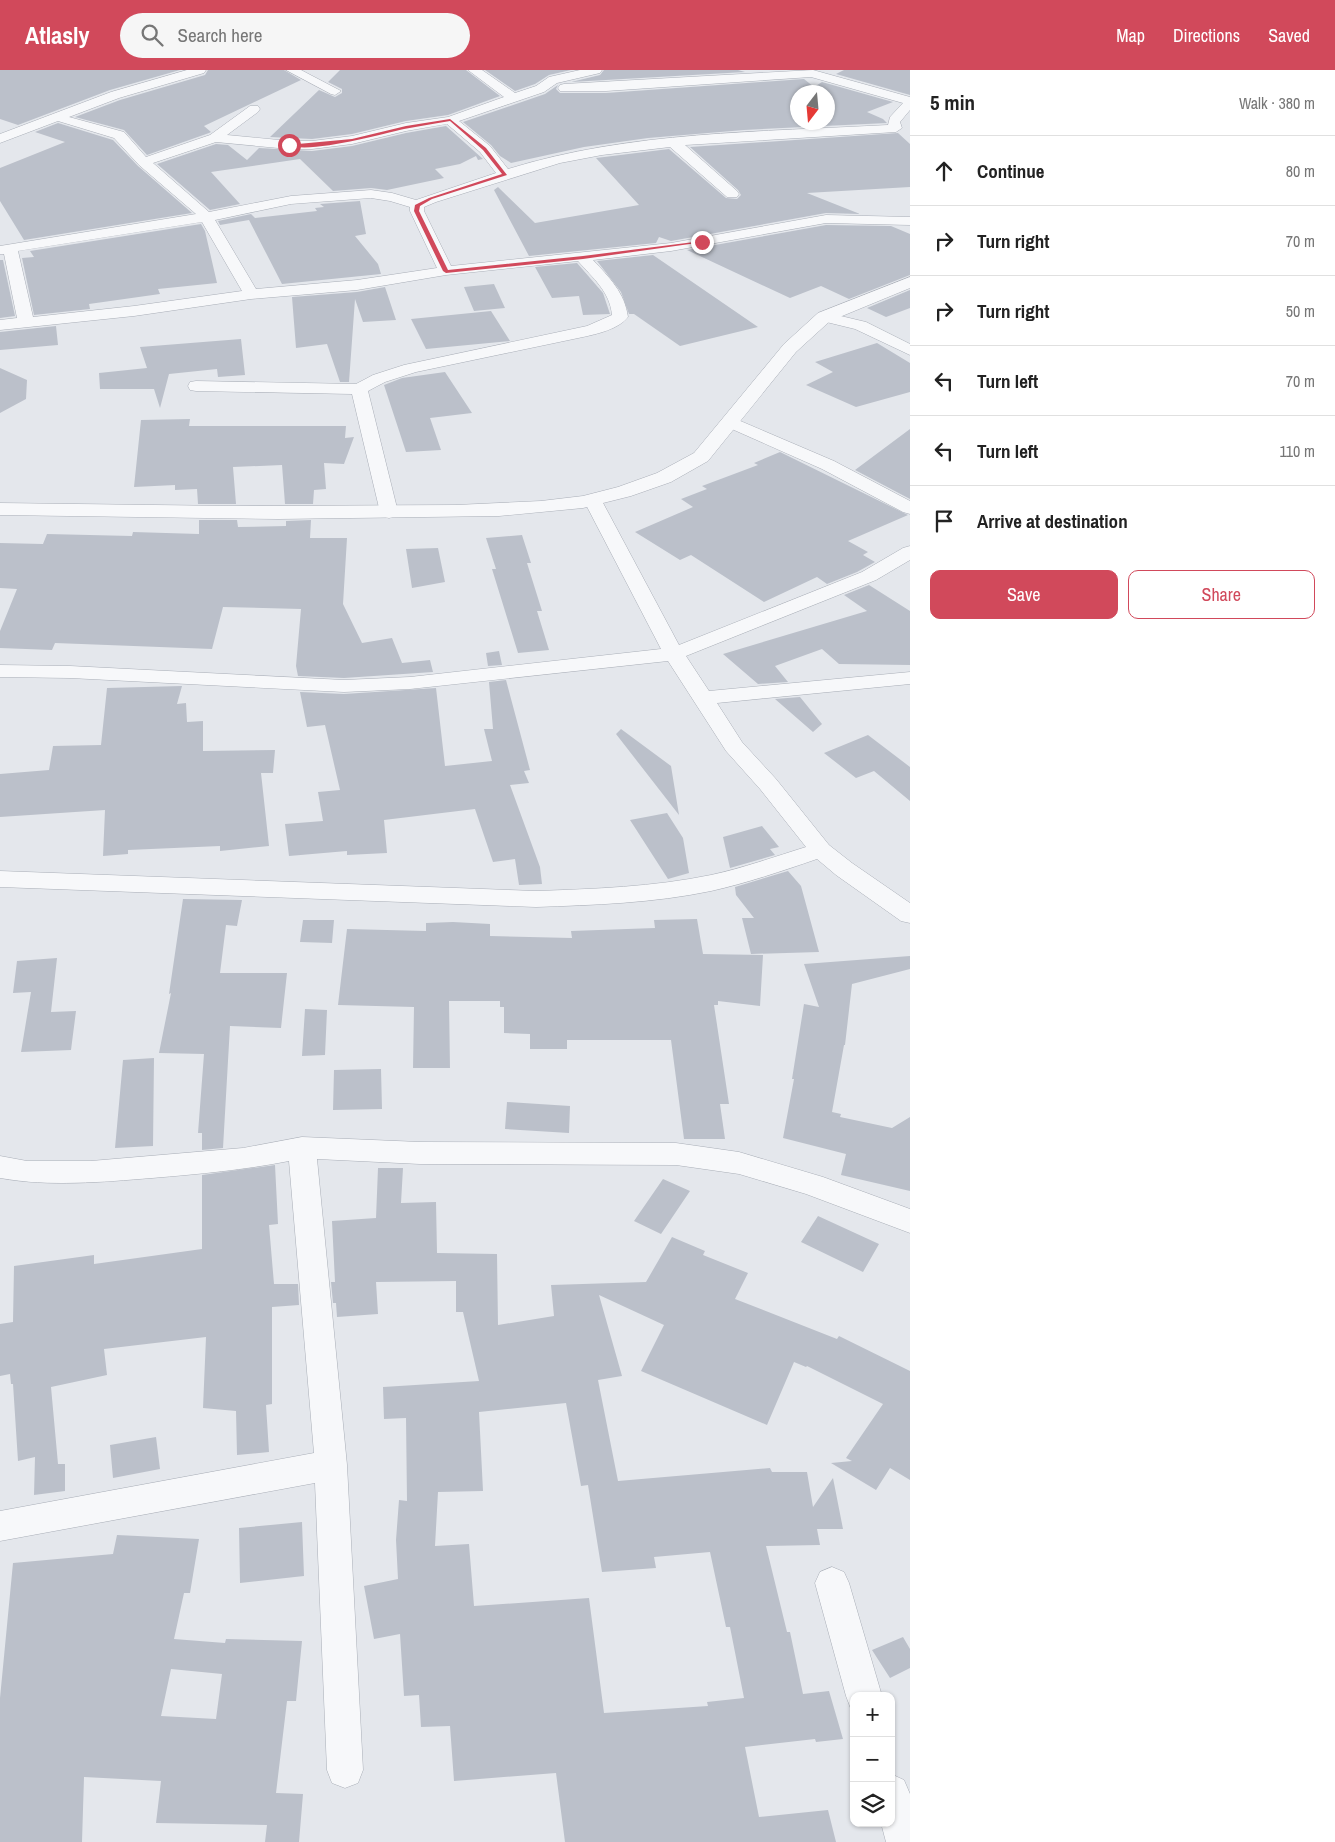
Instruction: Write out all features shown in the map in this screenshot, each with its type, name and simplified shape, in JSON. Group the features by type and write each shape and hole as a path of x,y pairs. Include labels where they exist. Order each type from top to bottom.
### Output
{"street":[{"path":"0,139 115,95 200,70"},
{"path":"292,70 335,91"},
{"path":"474,70 512,98"},
{"path":"215,138 312,145 352,140 450,120 540,89 554,80 596,70"},
{"path":"540,89 606,87 775,72 810,73 910,102 896,117 894,122 896,128"},
{"path":"144,162 215,138 254,109"},
{"path":"56,117 119,135 144,162 206,217 251,294"},
{"path":"450,120 485,149 505,175"},
{"path":"26,323 5,249 206,217 291,200 357,194 392,197 417,205 431,198 505,175 562,159 601,151 674,143 896,128 910,132"},
{"path":"674,143 732,194"},
{"path":"417,205 417,211 446,271"},
{"path":"0,325 134,311 251,294 357,285 446,271 583,258 702,242 826,219 910,221"},
{"path":"196,386 359,389 372,380 396,371 483,351 589,331 609,324 620,317 620,308 614,294 583,258"},
{"path":"0,509 296,513 389,512 520,510 593,501 660,480 702,457 790,348 824,317 910,282"},
{"path":"824,317 860,324 910,350"},
{"path":"359,389 389,512"},
{"path":"731,422 828,465 910,508"},
{"path":"593,501 674,654 734,746 768,784 821,850 844,870 910,915"},
{"path":"0,671 70,672 344,686 410,683 674,654 869,576 910,552"},
{"path":"702,698 910,678"},
{"path":"0,879 536,899 593,897 658,891 711,883 821,850"},
{"path":"0,1167 26,1172 91,1172 243,1159 302,1148 420,1153 676,1154 739,1163 813,1185 910,1221"},
{"path":"302,1148 331,1465 344,1770"},
{"path":"0,1526 331,1465"},
{"path":"832,1583 863,1692"},
{"path":"895,1807 905,1842"}],"building":[{"path":"0,70 180,70 110,90 18,125 0,119"},
{"path":"208,70 284,70 301,80 204,126 211,132 209,133 147,155 124,130 75,117 120,100 205,75"},
{"path":"340,70 466,70 500,96 448,115 406,121 352,134 312,139 270,137 319,90 335,97 342,93 342,89 328,82"},
{"path":"485,70 571,70 549,75 535,84 515,91"},
{"path":"604,70 738,70 745,72 571,82 600,75"},
{"path":"844,70 910,70 910,95 836,74"},
{"path":"804,79 812,85 790,85 790,128 648,138 584,147 511,163 500,156 491,145 463,122 545,94 558,85 556,89 560,93 606,93"},
{"path":"822,82 833,85 817,85"},
{"path":"835,86 893,102 867,112 883,119 887,123 835,126"},
{"path":"58,123 113,140 138,166 192,213 24,240 0,201 0,168 65,142 35,132"},
{"path":"446,126 483,159 478,160 476,156 460,164 435,169 444,178 387,190 371,188 333,191 300,159 211,172 240,204 210,210 157,164 216,144 228,145 247,160 259,148 312,151 352,146"},
{"path":"898,133 910,144 910,187 807,193 860,214 826,213 671,241 659,237 656,243 529,256 494,190 498,187 535,223 639,205 596,158 669,149 726,198 737,199 741,195 738,190 690,147"},
{"path":"360,201 366,234 355,236 378,264 381,274 282,284 249,220 220,225 218,221 251,214 255,218 317,211 315,208 324,207 320,204"},
{"path":"201,224 205,231 217,283 158,289 160,294 89,304 90,309 34,315 22,258 34,257 30,251"},
{"path":"826,225 891,226 910,234 910,275 849,299 821,286 790,298 687,250"},
{"path":"653,255 758,327 680,346 634,314 629,314 621,292 597,261"},
{"path":"0,260 3,260 15,316 0,318"},
{"path":"577,263 603,293 610,314 583,315 579,296 552,298 535,267"},
{"path":"494,284 505,308 474,311 464,287"},
{"path":"385,287 396,320 363,322 355,299 349,382 340,382 327,344 296,348 292,297 357,292"},
{"path":"910,290 910,308 886,317 867,308"},
{"path":"491,311 510,341 426,349 411,319"},
{"path":"56,326 58,345 0,350 0,332"},
{"path":"241,339 245,375 218,377 217,369 169,374 160,408 154,389 100,389 99,373 147,368 140,347"},
{"path":"877,343 910,363 910,392 856,407 806,385 833,372 815,362"},
{"path":"0,368 27,380 26,399 0,413"},
{"path":"445,372 472,413 430,418 441,450 406,452 384,385 402,378"},
{"path":"190,419 189,426 346,426 345,438 354,437 344,464 324,463 326,489 314,490 313,504 285,504 282,465 233,467 236,504 198,504 197,489 175,490 175,485 134,487 141,420"},
{"path":"910,429 910,499 855,470"},
{"path":"780,452 908,515 848,541 868,552 863,555 875,562 857,572 827,584 817,577 764,602 691,555 680,560 635,532 693,507 681,499 707,489 702,486 758,465 754,463"},
{"path":"199,520 237,520 238,527 286,526 286,521 311,520 310,538 347,538 343,604 362,643 392,638 402,663 430,660 433,672 344,678 298,676 296,666 301,609 223,607 212,649 55,643 52,650 0,648 0,631 17,589 0,588 0,543 43,544 47,534 132,536 133,532 199,534"},
{"path":"522,535 531,563 527,563 542,611 537,611 549,650 518,653 492,569 496,569 486,538"},
{"path":"438,548 445,582 412,588 406,549"},
{"path":"869,585 910,611 910,665 839,664 822,649 775,666 788,682 758,684 723,654 867,611 844,595"},
{"path":"499,651 502,665 488,666 486,653"},
{"path":"506,680 530,770 524,771 529,783 510,785 540,867 542,884 519,885 515,859 493,862 475,809 384,820 387,853 347,855 347,851 289,856 285,824 323,821 318,792 340,790 325,725 307,727 300,692 344,694 436,688 445,766 492,761 484,729 493,729 489,682"},
{"path":"182,686 177,704 186,703 187,722 203,721 203,751 275,750 273,773 261,773 269,846 220,851 220,846 128,850 128,854 103,856 105,810 0,817 0,774 49,770 53,746 101,745 107,688"},
{"path":"800,697 822,724 813,732 775,699"},
{"path":"621,729 671,766 679,815 616,734"},
{"path":"868,735 910,767 910,801 874,771 856,778 824,753"},
{"path":"667,813 683,838 689,873 668,879 630,820"},
{"path":"762,826 779,847 770,849 775,855 730,868 723,837"},
{"path":"788,871 801,886 819,952 751,954 742,918 754,918 736,895 735,887"},
{"path":"183,899 242,900 237,926 226,925 220,973 287,973 281,1028 230,1026 223,1148 202,1150 202,1133 198,1133 204,1054 159,1053 171,993 169,994"},
{"path":"697,919 703,954 763,955 760,1006 718,1001 718,1005 714,1005 729,1104 720,1104 725,1139 684,1139 671,1040 567,1040 567,1049 530,1049 530,1034 504,1033 504,1007 500,1007 500,1001 449,1001 450,1068 413,1068 414,1007 338,1005 347,929 426,931 426,923 453,922 490,924 490,936 572,938 571,931 655,928 654,920"},
{"path":"303,920 334,920 332,943 300,942"},
{"path":"910,956 910,969 852,984 845,1045 832,1112 841,1114 840,1117 892,1128 910,1117 910,1191 841,1175 846,1154 783,1138 794,1079 792,1079 804,1004 819,1007 804,964"},
{"path":"57,958 51,1012 76,1011 71,1050 21,1052 31,992 13,993 17,961"},
{"path":"305,1009 327,1010 325,1055 302,1056"},
{"path":"154,1058 153,1146 115,1148 123,1060"},
{"path":"381,1069 382,1109 333,1110 334,1070"},
{"path":"507,1102 570,1106 569,1133 505,1129"},
{"path":"275,1165 278,1224 269,1225 274,1284 298,1284 299,1305 272,1307 272,1404 266,1405 269,1452 237,1455 236,1411 203,1408 206,1337 104,1349 107,1375 51,1387 58,1464 65,1464 65,1491 34,1495 35,1457 18,1461 13,1384 11,1384 10,1374 0,1376 0,1324 13,1322 14,1266 94,1255 94,1264 202,1249 202,1175"},
{"path":"378,1168 403,1168 401,1203 436,1202 437,1253 497,1254 498,1325 554,1316 551,1285 646,1282 672,1237 705,1251 703,1255 748,1273 735,1299 837,1339 839,1336 910,1371 910,1480 890,1468 876,1490 831,1463 852,1461 846,1458 883,1404 807,1366 794,1362 767,1425 641,1371 664,1325 599,1295 622,1376 598,1380 618,1481 770,1468 772,1472 807,1472 813,1507 833,1478 843,1529 817,1529 820,1545 766,1546 787,1632 790,1632 803,1694 829,1691 843,1739 816,1742 815,1739 745,1747 759,1817 828,1810 836,1842 565,1842 556,1773 454,1781 450,1726 421,1727 419,1695 404,1696 400,1634 374,1639 364,1586 398,1579 396,1540 399,1500 407,1501 406,1418 384,1419 383,1387 479,1381 463,1312 456,1312 456,1281 376,1282 378,1314 337,1317 336,1303 333,1303 331,1282 335,1282 332,1221 376,1218","holes":["566,1403 581,1486 588,1485 602,1572 656,1568 654,1557 710,1552 726,1627 730,1627 744,1698 707,1702 708,1706 604,1713 589,1598 474,1606 469,1544 435,1546 438,1492 483,1491 479,1412"]},
{"path":"663,1179 690,1191 661,1234 634,1221"},
{"path":"818,1216 879,1244 863,1272 801,1242"},
{"path":"156,1437 160,1469 113,1478 110,1445"},
{"path":"302,1522 304,1576 240,1583 239,1528"},
{"path":"117,1535 199,1539 190,1593 184,1593 174,1639 225,1643 226,1639 302,1641 296,1701 287,1701 276,1793 303,1794 299,1842 265,1842 267,1825 156,1823 161,1781 84,1777 82,1842 0,1842 0,1698 13,1563 113,1554","holes":["171,1669 222,1674 216,1719 161,1716"]},
{"path":"903,1637 910,1649 910,1668 890,1678 872,1650"}],"route":[{"path":"289,145 331,144 450,120 485,149 505,175 431,198 417,205 417,211 446,271 583,258 702,242"}]}
